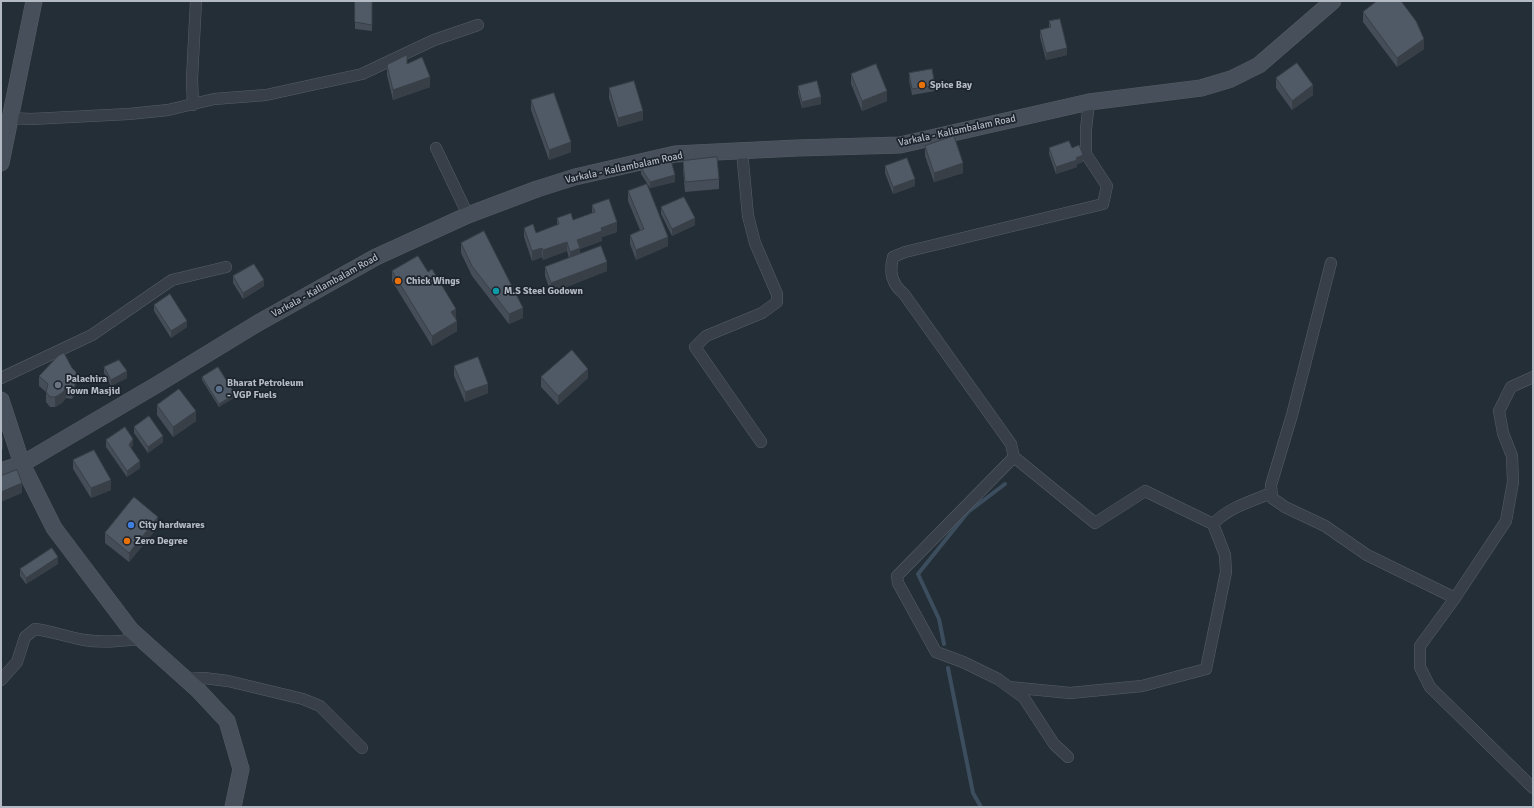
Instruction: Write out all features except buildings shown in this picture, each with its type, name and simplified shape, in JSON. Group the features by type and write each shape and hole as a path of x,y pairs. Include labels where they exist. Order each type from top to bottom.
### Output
{"main road":[{"path":"1,163 7,115 34,1"},
{"name":"Varkala - Kallambalam Road","path":"1,471 22,464 258,323 376,257 468,215 537,189 575,177 675,154 900,145 1089,102 1201,88 1231,79 1259,65 1333,1"},
{"path":"1,400 22,464 54,528 131,630 198,690 227,721 241,769 233,807"}],"street":[{"path":"193,105 192,79 196,1"},
{"path":"7,115 31,119 129,114 168,110 214,100 266,95 362,74 434,40 478,25"},
{"path":"1008,687 1070,693 1142,686 1206,669 1226,572 1225,555 1213,524 1146,491 1095,523 1014,457 1011,444 904,294 895,286 890,267 893,257 905,252 1103,204 1107,186 1086,154 1086,129 1089,102"},
{"path":"436,148 468,215"},
{"path":"742,151 748,216 755,243 777,294 777,302 762,314 706,336 695,347 761,442"},
{"path":"1331,263 1292,415 1271,485 1272,498 1285,507 1325,526 1367,555 1454,598"},
{"path":"1,378 92,335 172,280 226,267"},
{"path":"1533,377 1511,387 1499,411 1503,433 1512,456 1513,482 1506,522 1420,646 1420,667 1430,687 1533,788"},
{"path":"1014,457 897,576 898,583 936,652 963,662 998,679 1024,698 1054,744 1068,757"},
{"path":"1213,524 1232,508 1271,493"},
{"path":"1,680 17,662 25,637 35,629 85,640 112,642 140,639"},
{"path":"186,679 204,678 228,681 303,699 320,706 362,748"}],"waterway":[{"path":"944,644 939,619 918,574 968,512 1005,484"},
{"path":"948,668 973,793 981,807"}],"place":[{"name":"Spice Bay","path":"922,85"},
{"name":"Chick Wings","path":"398,281"},
{"name":"M.S Steel Godown","path":"496,291"},
{"name":"Palachira Town Masjid","path":"58,385"},
{"name":"Bharat Petroleum - VGP Fuels","path":"219,389"},
{"name":"City hardwares","path":"131,525"},
{"name":"Zero Degree","path":"127,541"}]}
